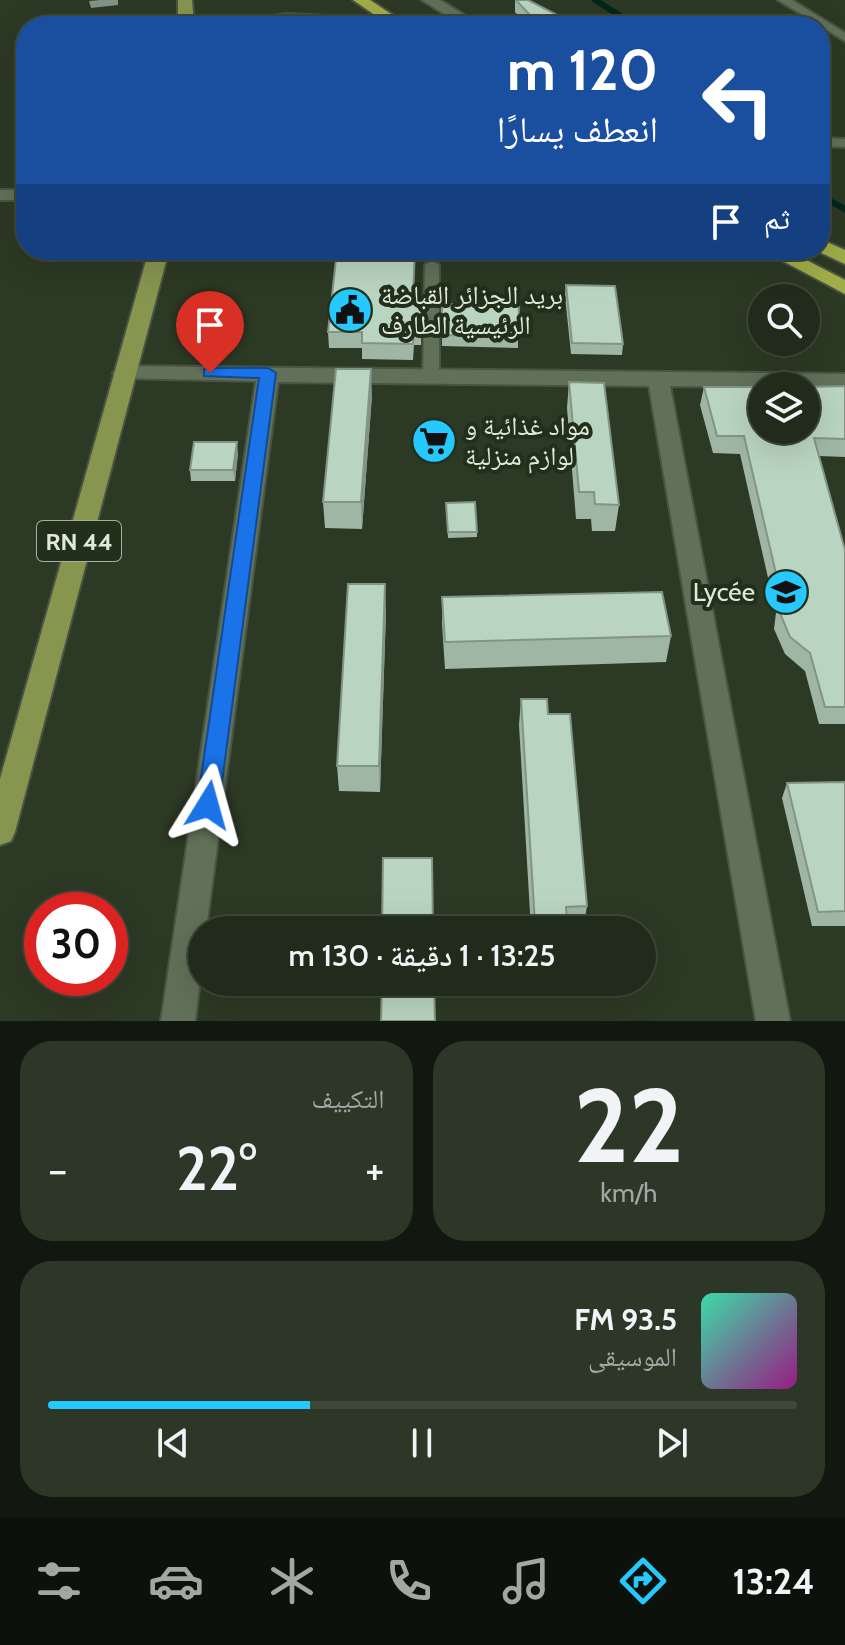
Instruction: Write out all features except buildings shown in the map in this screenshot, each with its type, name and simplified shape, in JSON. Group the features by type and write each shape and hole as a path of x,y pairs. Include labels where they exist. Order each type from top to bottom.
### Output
{"highway":[{"path":"319,0 346,16"},
{"path":"360,0 385,16"},
{"path":"791,260 845,288"}],"main road":[{"name":"RN 44","path":"0,832 156,260"}],"street":[{"path":"429,0 457,16"},
{"path":"124,373 845,381"},
{"path":"178,1021 268,373"},
{"path":"658,378 773,1021"}],"lane":[{"path":"784,0 810,16"},
{"path":"431,375 432,265"}],"waterway":[{"path":"595,0 620,16"},
{"path":"830,201 845,209"}],"place":[{"name":"بريد الجزائر القباضة الرئيسية الطارف","path":"350,310"},
{"name":"مواد غذائية و لوازم منزلية","path":"434,441"},
{"name":"Lycée","path":"786,592"}],"route":[{"path":"208,805 268,373 210,373"}]}
